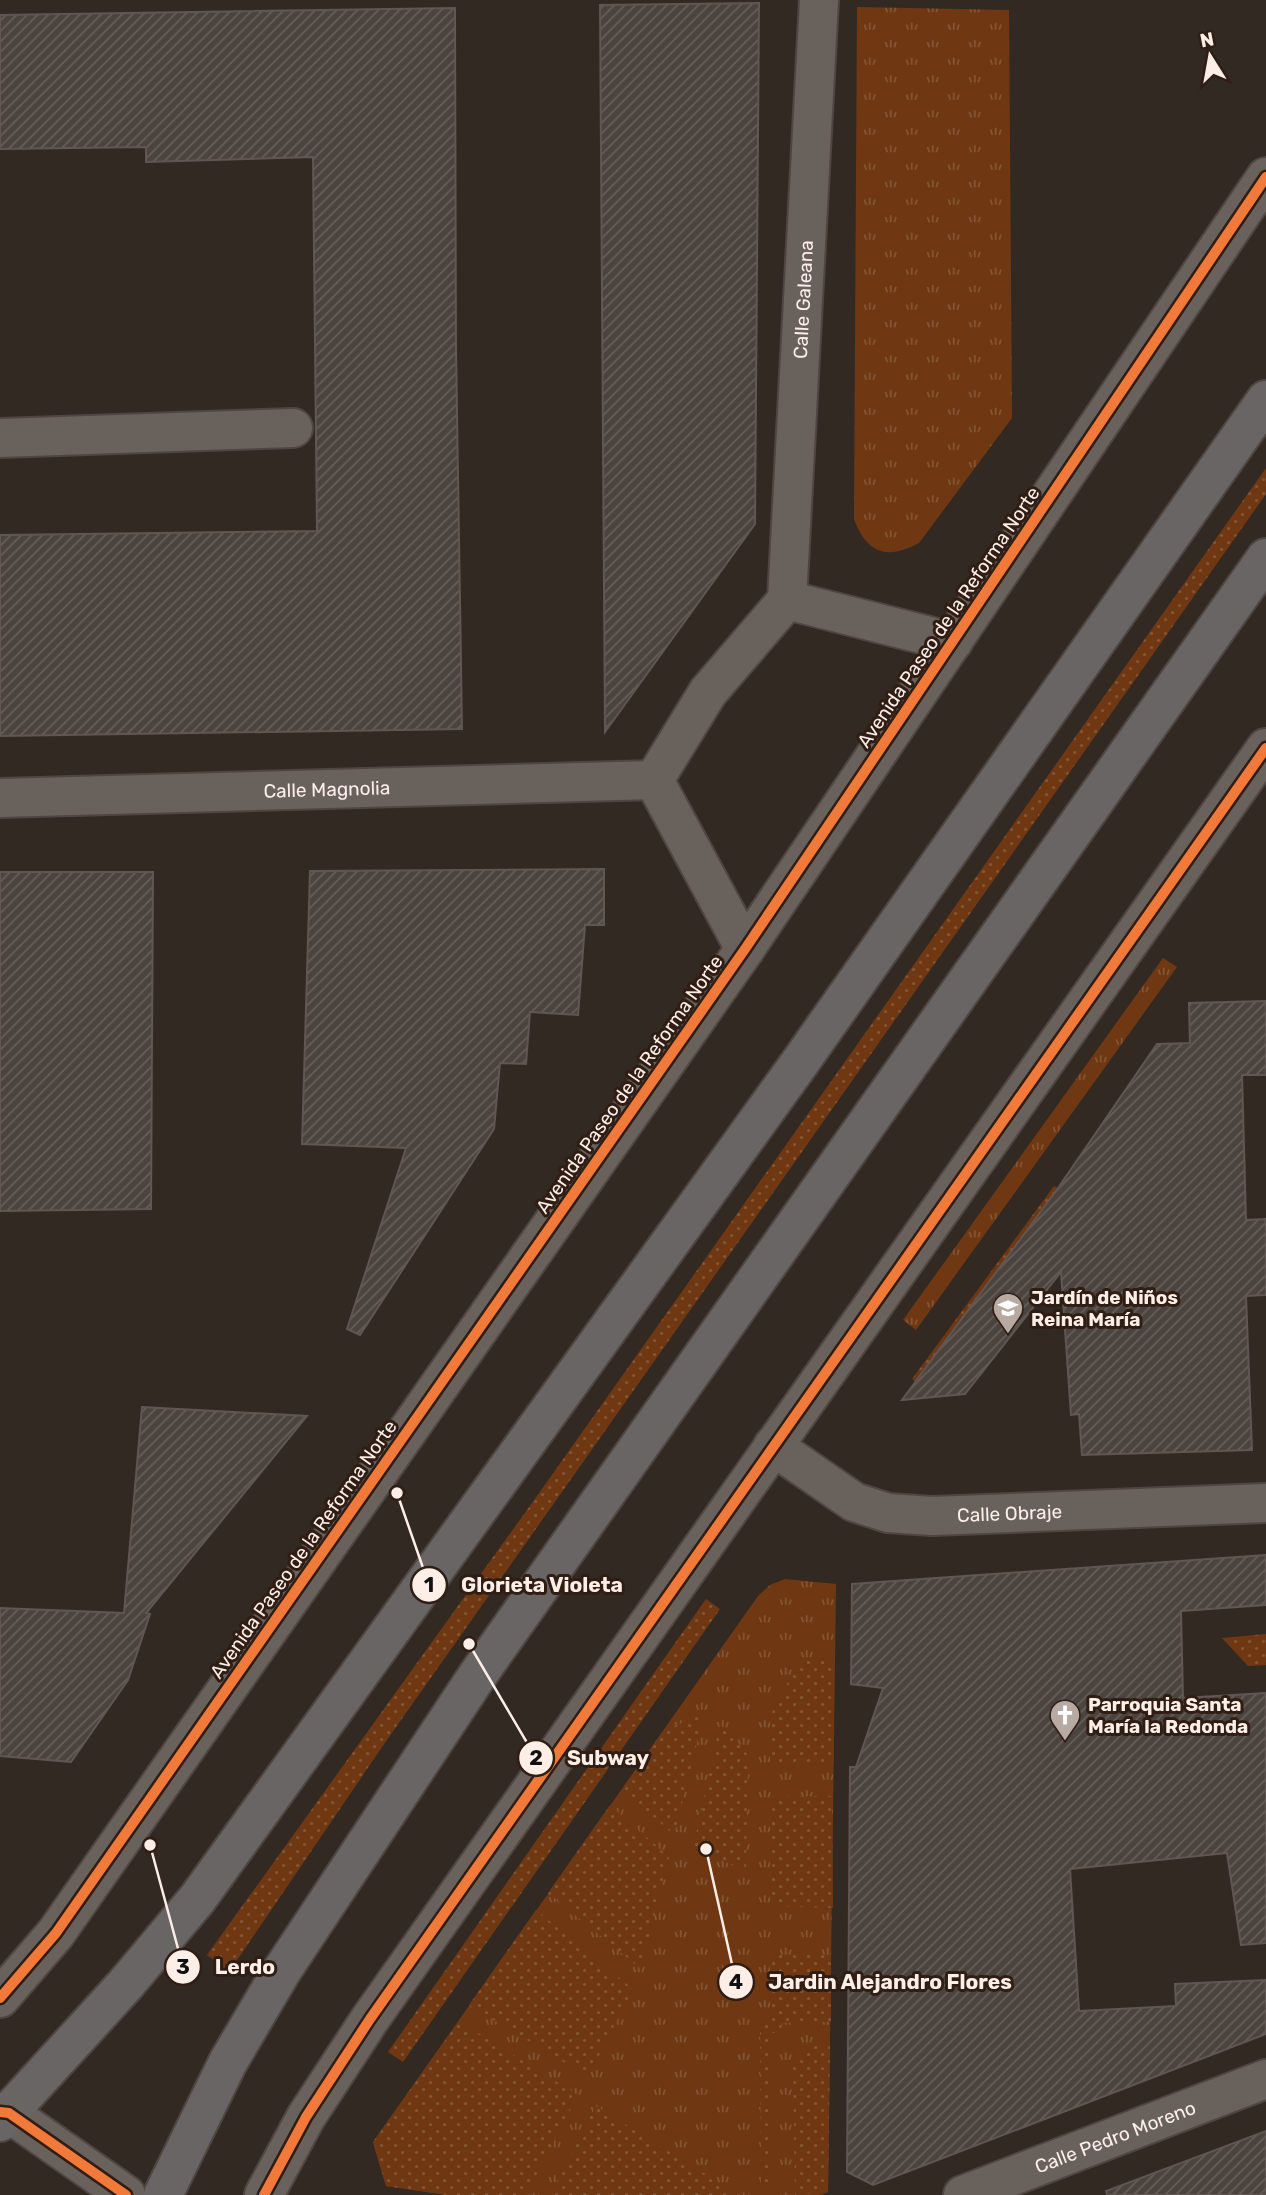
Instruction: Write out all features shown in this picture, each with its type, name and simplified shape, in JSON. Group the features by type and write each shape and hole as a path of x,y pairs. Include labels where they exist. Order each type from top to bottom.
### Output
{"main road":[{"path":"3,2116 125,1985 198,1898 793,1072 1266,400"},
{"path":"163,2195 228,2062 281,1972 477,1676 1266,558"}],"street":[{"name":"Calle Galeana","path":"786,600 819,0"},
{"name":"Avenida Paseo de la Reforma Norte","path":"0,1998 56,1933 745,949 1266,177"},
{"path":"0,438 293,428"},
{"path":"745,949 654,780 708,692 786,600 953,642"},
{"path":"264,2195 306,2118 370,2019 773,1446 1261,764"},
{"name":"Calle Magnolia","path":"0,798 654,780"},
{"name":"Calle Obraje","path":"773,1446 854,1502 888,1513 932,1516 1266,1503"},
{"name":"Calle Pedro Moreno","path":"963,2195 1266,2079"},
{"path":"3,2116 126,2195"}],"green space":[{"path":"857,7 1009,10 1012,418 919,543 888,552 865,540 854,519"},
{"path":"1266,468 1266,494 382,1747 229,1972 207,1955 532,1503"},
{"path":"1163,958 1177,967 916,1330 903,1320"},
{"path":"1054,1186 1058,1188 916,1382 912,1379"},
{"path":"785,1579 836,1584 828,2192 821,2195 447,2195 386,2186 373,2142 758,1596 770,1585"},
{"path":"706,1599 720,1609 403,2062 388,2052"},
{"path":"1266,1634 1266,1665 1248,1666 1222,1638"},
{"path":"834,1659 834,1762 770,1766 770,1716 800,1660"},
{"path":"697,1717 703,1719 674,1835 622,1789 664,1730"},
{"path":"720,1724 748,1755 746,1871 693,1848"},
{"path":"832,1796 833,1908 770,1906 770,1797"},
{"path":"610,1805 669,1857 641,1969 548,1893"},
{"path":"536,1910 633,1989 588,2077 469,2005"},
{"path":"770,1955 831,1955 831,2022 782,2023 781,2033 771,2033 772,2190 761,2189 760,2024 770,2024"},
{"path":"459,2021 578,2095 526,2195 447,2195 386,2186 373,2142"},
{"path":"830,2043 828,2192 795,2195 793,2068 799,2056 807,2049"},
{"path":"596,2106 739,2195 550,2195"}],"building":[{"path":"759,3 755,524 605,732 600,5"},
{"path":"455,8 456,349 462,729 0,736 0,535 317,531 313,157 146,162 146,147 0,149 0,15"},
{"path":"604,869 604,925 585,925 578,1015 530,1012 526,1064 500,1063 494,1129 360,1335 347,1329 406,1148 302,1144 310,871"},
{"path":"0,872 153,872 151,1209 0,1211"},
{"path":"1266,1001 1266,1075 1242,1075 1246,1220 1266,1219 1266,1295 1246,1296 1252,1450 1082,1455 1079,1414 1071,1415 1061,1272 965,1394 902,1400 1058,1188 1157,1044 1190,1043 1189,1003"},
{"path":"142,1407 307,1416 146,1613 150,1614 128,1680 71,1762 0,1756 0,1608 124,1613"},
{"path":"1266,1555 1266,1605 1181,1611 1183,1698 1266,1693 1266,1943 1241,1945 1227,1853 1070,1869 1079,2011 1176,2006 1175,1984 1266,1980 1266,2034 873,2185 847,2172 850,1767 856,1767 883,1688 851,1684 852,1584"},
{"path":"1266,2131 1266,2195 1107,2195 1106,2191"}],"cycle path":[{"path":"0,1998 56,1933 745,949 1266,177"},
{"path":"264,2195 306,2117 370,2019 1266,748"},
{"path":"0,2112 9,2113 126,2195"}],"place":[{"name":"Jardín de Niños Reina María","path":"1008,1335"},
{"name":"Glorieta Violeta","path":"397,1493"},
{"name":"Subway","path":"469,1644"},
{"name":"Parroquia Santa María la Redonda","path":"1065,1742"},
{"name":"Lerdo","path":"150,1845"},
{"name":"Jardin Alejandro Flores","path":"706,1849"}]}
